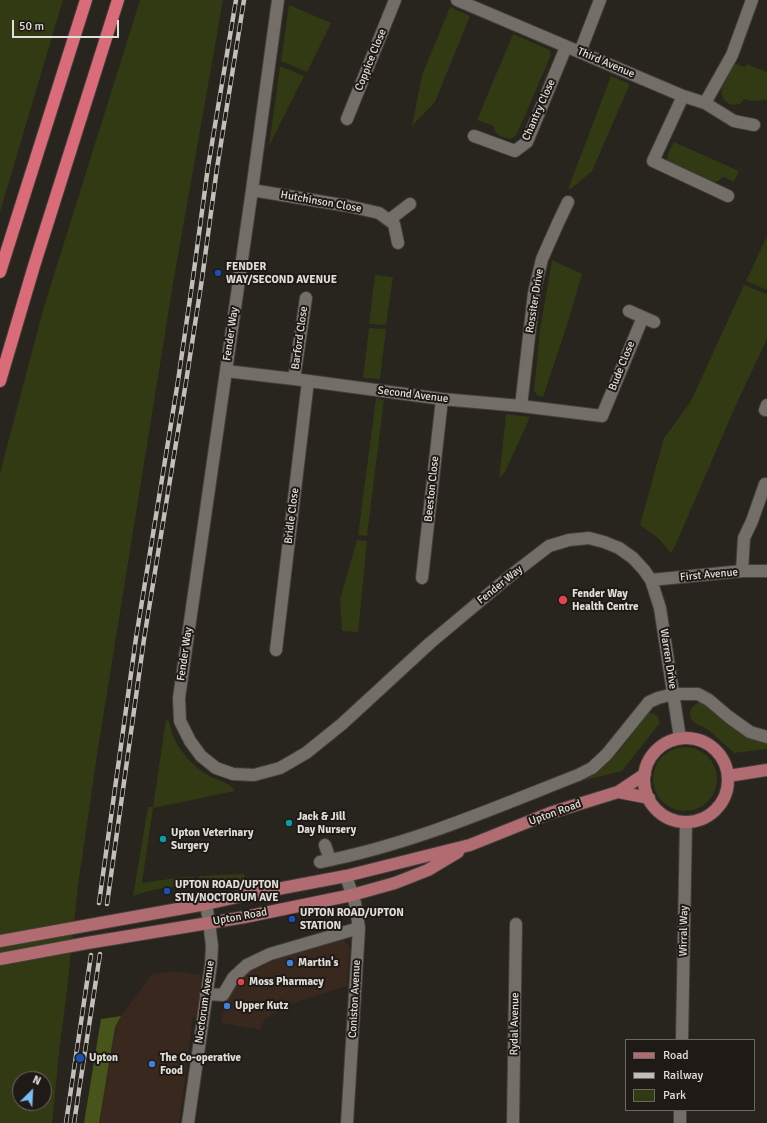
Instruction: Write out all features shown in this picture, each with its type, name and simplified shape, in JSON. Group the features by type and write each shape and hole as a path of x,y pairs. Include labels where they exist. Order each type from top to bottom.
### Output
{"highway":[{"path":"0,272 86,0"},
{"path":"0,381 34,266 118,0"}],"main road":[{"path":"680,738 694,739 707,743 717,752 725,763 728,776 727,790 722,803 712,813 700,820 686,822 674,820 655,808 649,798 645,786 645,774 649,761 657,750 668,742 680,738"},
{"path":"728,776 767,770"},
{"name":"Upton Road","path":"0,941 206,904 346,876 470,845 550,813 618,792 645,774"},
{"name":"Upton Road","path":"618,792 649,798"},
{"name":"Upton Road","path":"0,960 209,922 245,917 352,895 395,883 428,870 470,845"}],"street":[{"name":"Fender Way","path":"278,0 179,698 180,721 190,741 201,756 216,768 233,774 254,775 280,768 306,753 342,724 430,643 510,576 549,546 569,540 589,538 604,542 619,548 632,558 644,570 651,580"},
{"name":"Coppice Close","path":"347,119 395,0"},
{"name":"Third Avenue","path":"459,0 683,96 705,103 734,121 754,125"},
{"path":"580,52 600,0"},
{"path":"705,103 732,55 752,0"},
{"name":"Chantry Close","path":"474,136 515,151 527,142 566,47"},
{"path":"683,96 653,161 728,196"},
{"name":"Hutchinson Close","path":"252,190 348,206 379,213 389,220"},
{"name":"Rossiter Drive","path":"521,406 534,293 542,259 568,202"},
{"path":"398,243 394,224 389,220 410,204"},
{"name":"Barford Close","path":"294,379 306,298"},
{"name":"Bude Close","path":"602,416 648,319 629,311"},
{"name":"Second Avenue","path":"226,371 442,399 521,406 602,416"},
{"name":"Bridle Close","path":"276,650 308,381"},
{"name":"Beeston Close","path":"422,578 442,399"},
{"path":"767,405 765,410 767,410"},
{"path":"742,571 744,538 752,521 765,484"},
{"name":"First Avenue","path":"651,580 742,571 767,571"},
{"name":"Warren Drive","path":"651,580 660,608 680,738"},
{"path":"325,845 325,861 345,857 435,831 578,775 592,768 607,754 649,702 673,694 698,694 709,700 750,732 767,737"},
{"name":"Wirral Way","path":"682,1039 686,822"},
{"name":"Coniston Avenue","path":"346,876 355,903 359,928 347,1123"},
{"name":"Noctorum Avenue","path":"188,1123 212,946 206,904"},
{"name":"Rydal Avenue","path":"513,1123 516,924"},
{"path":"206,994 223,995 233,978 247,965 270,954 359,928"},
{"path":"680,1111 680,1123"}],"shaded area":[{"path":"340,939 344,940 350,947 347,986 287,1005 264,1020 261,1030 221,1023 225,997 243,973 259,964"},
{"path":"176,971 201,975 202,982 197,1017 193,1017 179,1123 99,1123 115,1027 121,1016 152,974"}],"green space":[{"path":"0,0 63,0 0,212"},
{"path":"140,0 223,0 173,284 97,755 78,886 52,1123 0,1123 0,473 43,310"},
{"path":"289,5 331,23 307,72 281,61"},
{"path":"450,7 470,16 435,102 412,126 422,75"},
{"path":"513,34 550,50 551,55 516,136 510,139 500,136 495,132 494,126 477,120"},
{"path":"734,63 745,67 747,64 767,72 767,101 752,101 744,99 740,104 734,105 724,100 722,97 723,86"},
{"path":"280,66 304,76 269,146"},
{"path":"611,76 630,84 592,171 572,188 568,189"},
{"path":"674,142 739,171 734,182 723,177 718,181 713,182 667,161 668,154"},
{"path":"767,236 767,290 746,281"},
{"path":"552,260 582,274 543,397 537,395 534,391 540,330"},
{"path":"375,275 393,277 386,325 369,324"},
{"path":"744,285 767,294 767,339 735,407 671,553 658,538 640,525 664,438 691,401"},
{"path":"369,328 386,329 380,379 363,378"},
{"path":"376,398 384,400 367,536 358,535"},
{"path":"506,414 530,417 505,472 499,479"},
{"path":"357,540 367,541 358,632 342,631 340,599"},
{"path":"698,703 705,703 746,735 767,744 767,749 734,753 707,729 692,721 690,712"},
{"path":"650,713 658,716 659,724 622,771 573,783 597,773 618,753 647,714"},
{"path":"166,719 169,721 178,746 190,761 211,777 227,784 235,791 153,808 142,883 182,877 194,877 194,885 163,888 133,896 148,807 153,807"},
{"path":"685,747 697,750 708,756 714,767 717,779 714,791 708,802 697,808 685,811 673,808 662,802 656,791 653,779 656,767 662,756 673,750"},
{"path":"244,874 245,881 225,885 199,884 199,876"},
{"path":"121,1016 115,1027 99,1123 84,1123 101,1019"}],"railway":[{"path":"99,903 136,638 178,381 208,167 236,0"},
{"path":"107,904 144,639 186,382 217,168 244,0"},
{"path":"74,1123 100,954"},
{"path":"66,1123 91,955"}],"place":[{"name":"FENDER WAY/SECOND AVENUE","path":"218,273"},
{"name":"Fender Way Health Centre","path":"563,600"},
{"name":"Jack & Jill Day Nursery","path":"289,823"},
{"name":"Upton Veterinary Surgery","path":"163,839"},
{"name":"UPTON ROAD/UPTON STN/NOCTORUM AVE","path":"167,891"},
{"name":"UPTON ROAD/UPTON STATION","path":"292,919"},
{"name":"Martin's","path":"290,963"},
{"name":"Moss Pharmacy","path":"241,982"},
{"name":"Upper Kutz","path":"227,1006"},
{"name":"Upton","path":"80,1058"},
{"name":"The Co-operative Food","path":"152,1064"}]}
